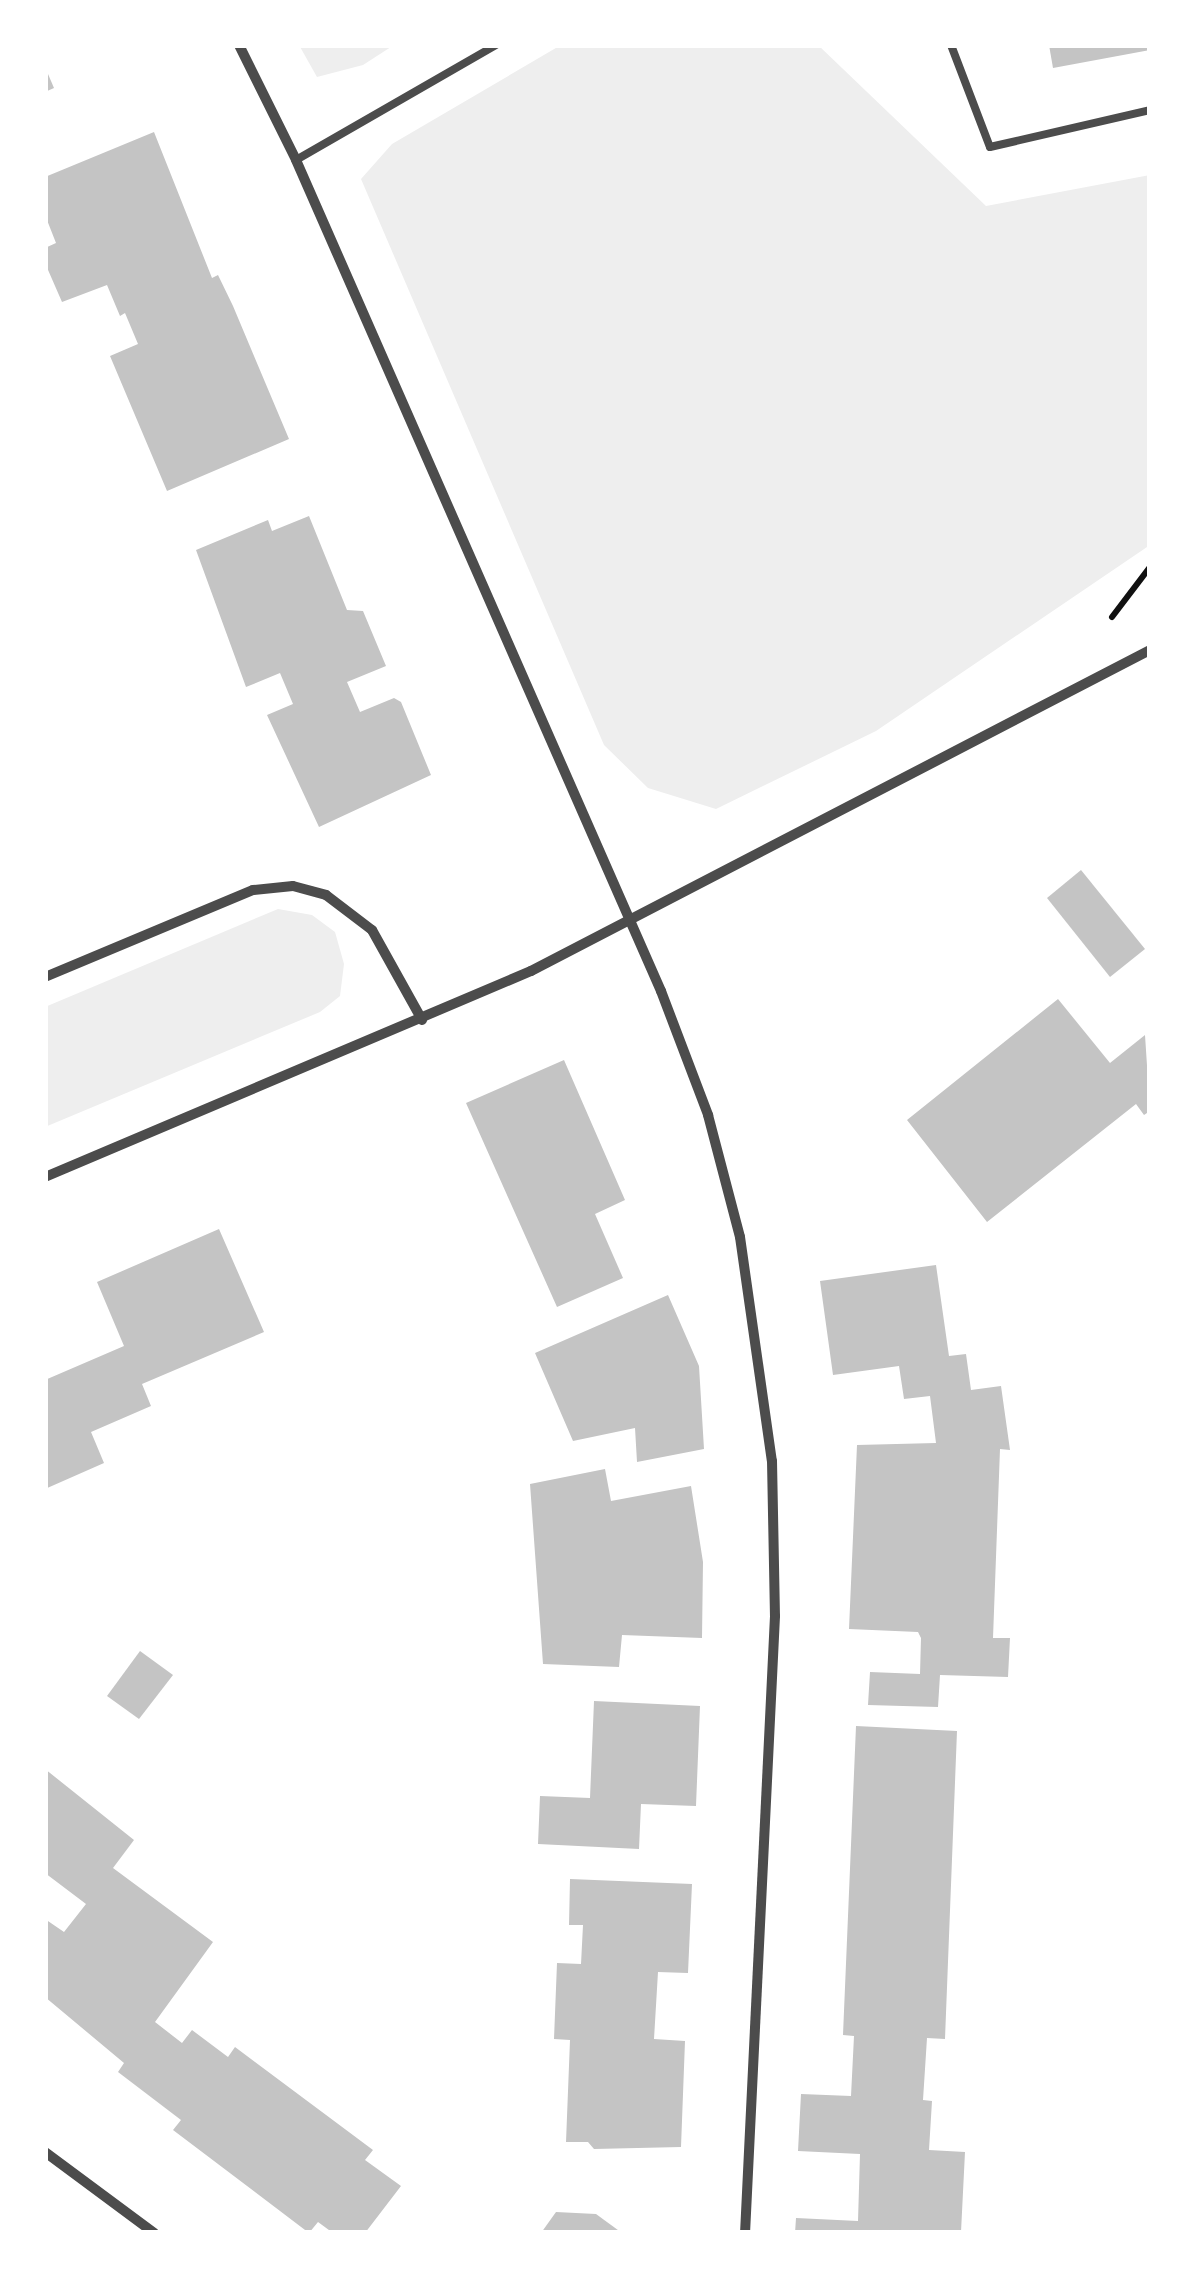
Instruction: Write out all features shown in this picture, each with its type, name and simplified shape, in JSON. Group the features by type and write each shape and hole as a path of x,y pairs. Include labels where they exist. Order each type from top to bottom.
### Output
{"street":[{"path":"239,45 296,160 631,923 687,1055 725,1177 752,1300 772,1461 776,1616 745,2233"},
{"path":"45,1177 422,1020 631,923 1150,650"},
{"path":"45,978 253,890 293,886 326,896 372,930 422,1020"},
{"path":"45,2152 154,2233"}],"lane":[{"path":"296,160 496,45"},
{"path":"952,45 990,146 1150,110"}],"shaded area":[{"path":"299,45 394,45 363,65 317,77"},
{"path":"561,45 818,45 986,206 1150,175 1150,545 876,731 716,809 648,788 604,745 361,179 392,144"},
{"path":"278,909 312,915 335,932 344,964 340,996 320,1012 45,1127 45,1007"}],"building":[{"path":"1049,45 1150,45 1150,50 1053,68"},
{"path":"45,67 54,88 45,92"},
{"path":"154,132 212,278 218,275 233,306 289,439 167,491 110,356 138,344 125,313 120,316 107,285 62,302 45,263 45,248 56,243 45,215 45,177"},
{"path":"309,516 347,610 363,611 386,666 347,682 360,712 394,698 401,702 431,775 319,827 267,715 293,704 280,673 246,687 196,550 268,520 272,531"},
{"path":"1081,870 1145,949 1110,977 1047,898"},
{"path":"1058,999 1110,1063 1145,1035 1150,1111 1144,1115 1136,1104 987,1222 907,1120"},
{"path":"564,1060 625,1200 595,1214 623,1278 557,1307 466,1103"},
{"path":"219,1229 264,1332 142,1384 151,1406 91,1432 104,1463 45,1489 45,1380 124,1346 97,1282"},
{"path":"936,1265 949,1356 966,1354 971,1390 1001,1386 1010,1450 1000,1449 993,1638 1010,1638 1008,1677 940,1675 938,1707 868,1705 870,1672 920,1674 921,1638 918,1632 849,1629 857,1445 936,1443 930,1396 904,1399 899,1366 833,1375 820,1281"},
{"path":"668,1295 699,1366 704,1449 637,1462 635,1428 573,1441 535,1353"},
{"path":"605,1469 611,1501 691,1486 703,1562 702,1638 622,1635 619,1667 543,1664 530,1484"},
{"path":"140,1651 173,1675 139,1719 107,1696"},
{"path":"594,1701 700,1706 696,1806 641,1804 639,1849 538,1844 540,1796 590,1798"},
{"path":"856,1726 957,1731 945,2039 927,2038 923,2100 932,2101 929,2150 965,2152 961,2232 795,2233 796,2218 858,2221 860,2154 798,2151 801,2094 851,2096 854,2036 843,2035"},
{"path":"45,1769 134,1840 113,1868 213,1942 155,2022 182,2043 192,2030 228,2057 235,2047 373,2150 365,2160 401,2186 365,2233 333,2233 318,2222 309,2233 173,2130 181,2120 118,2072 124,2063 45,1997 45,1919 64,1932 86,1904 45,1873"},
{"path":"570,1879 692,1884 688,1973 658,1972 654,2039 685,2041 681,2147 594,2149 588,2142 566,2142 570,2040 554,2039 557,1963 581,1964 583,1925 569,1925"},
{"path":"556,2212 596,2214 622,2233 541,2233"}]}
